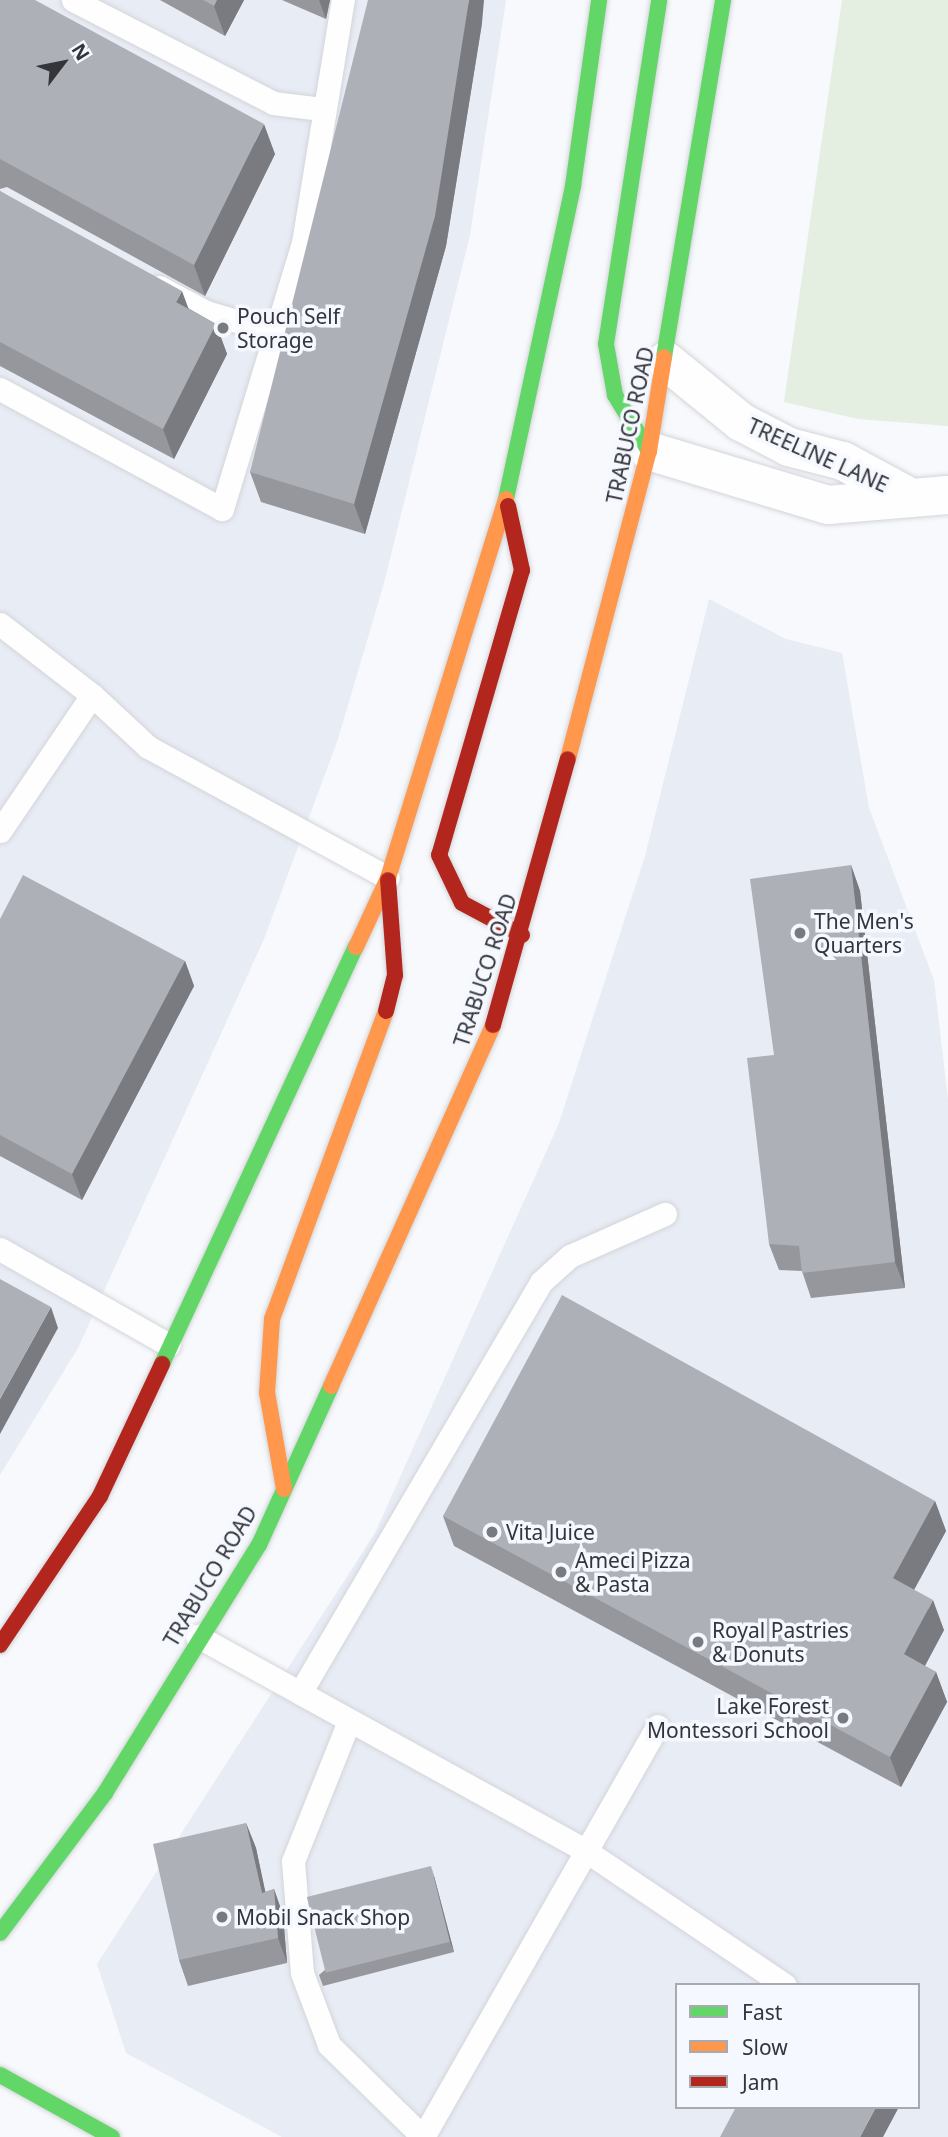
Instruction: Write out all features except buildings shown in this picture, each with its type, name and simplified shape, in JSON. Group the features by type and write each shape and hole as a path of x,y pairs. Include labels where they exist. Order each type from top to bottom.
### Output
{"main road":[{"path":"0,1645 100,1496 388,878 507,500 573,186 599,0"},
{"path":"649,451 615,395 606,344 659,0"},
{"name":"TRABUCO ROAD","path":"0,1933 105,1793 197,1636 259,1545 490,1033 522,935 649,451 666,361 723,0"},
{"path":"507,500 522,570 439,855 447,885 462,903 522,935"},
{"path":"284,1489 267,1393 272,1320 328,1155 377,1045 395,975 388,878"},
{"path":"0,2075 112,2137"}],"street":[{"name":"TREELINE LANE","path":"666,361 741,422 789,447 843,461 904,494"},
{"name":"TREELINE LANE","path":"649,451 828,505 904,494 948,495"}],"lane":[{"path":"73,0 273,103 322,109"},
{"path":"0,389 222,509 303,243 322,109 342,0"},
{"path":"133,272 206,312 274,332"},
{"path":"0,624 92,695 148,747 388,878"},
{"path":"0,831 92,695"},
{"path":"300,1693 541,1282 570,1256 664,1214"},
{"path":"0,1250 169,1345"},
{"path":"197,1636 586,1851 782,1983"},
{"path":"349,1721 293,1861 302,1973 329,2045 423,2137 657,1726"}],"shaded area":[{"path":"0,0 506,0 470,235 384,583 338,739 264,939 78,1348 0,1475"},
{"path":"842,0 948,0 948,426 858,419 784,402"},
{"path":"709,599 786,639 842,653 869,808 934,980 948,1100 948,2137 282,2137 126,2053 97,1964 375,1533 559,1123 645,856"}],"traffic: fast":[{"path":"506,499 573,186 599,0"},
{"path":"649,451 615,395 606,344 659,0"},
{"path":"664,357 723,0"},
{"path":"162,1364 356,947"},
{"path":"0,1933 105,1793 259,1545 331,1386"},
{"path":"0,2075 112,2137"}],"traffic: slow":[{"path":"568,759 649,451 664,357"},
{"path":"356,947 388,878 506,499"},
{"path":"284,1489 267,1393 272,1319 386,1011"},
{"path":"331,1386 493,1025"}],"traffic: jam":[{"path":"508,506 522,570 439,855 462,903 522,935"},
{"path":"493,1025 568,759"},
{"path":"386,1011 395,975 388,880"},
{"path":"0,1645 100,1496 162,1364"}],"place":[{"name":"Pouch Self Storage","path":"223,328"},
{"name":"The Men's Quarters","path":"800,933"},
{"name":"Vita Juice","path":"492,1532"},
{"name":"Ameci Pizza & Pasta","path":"561,1572"},
{"name":"Royal Pastries & Donuts","path":"698,1642"},
{"name":"Lake Forest Montessori School","path":"843,1718"},
{"name":"Mobil Snack Shop","path":"222,1917"}]}
